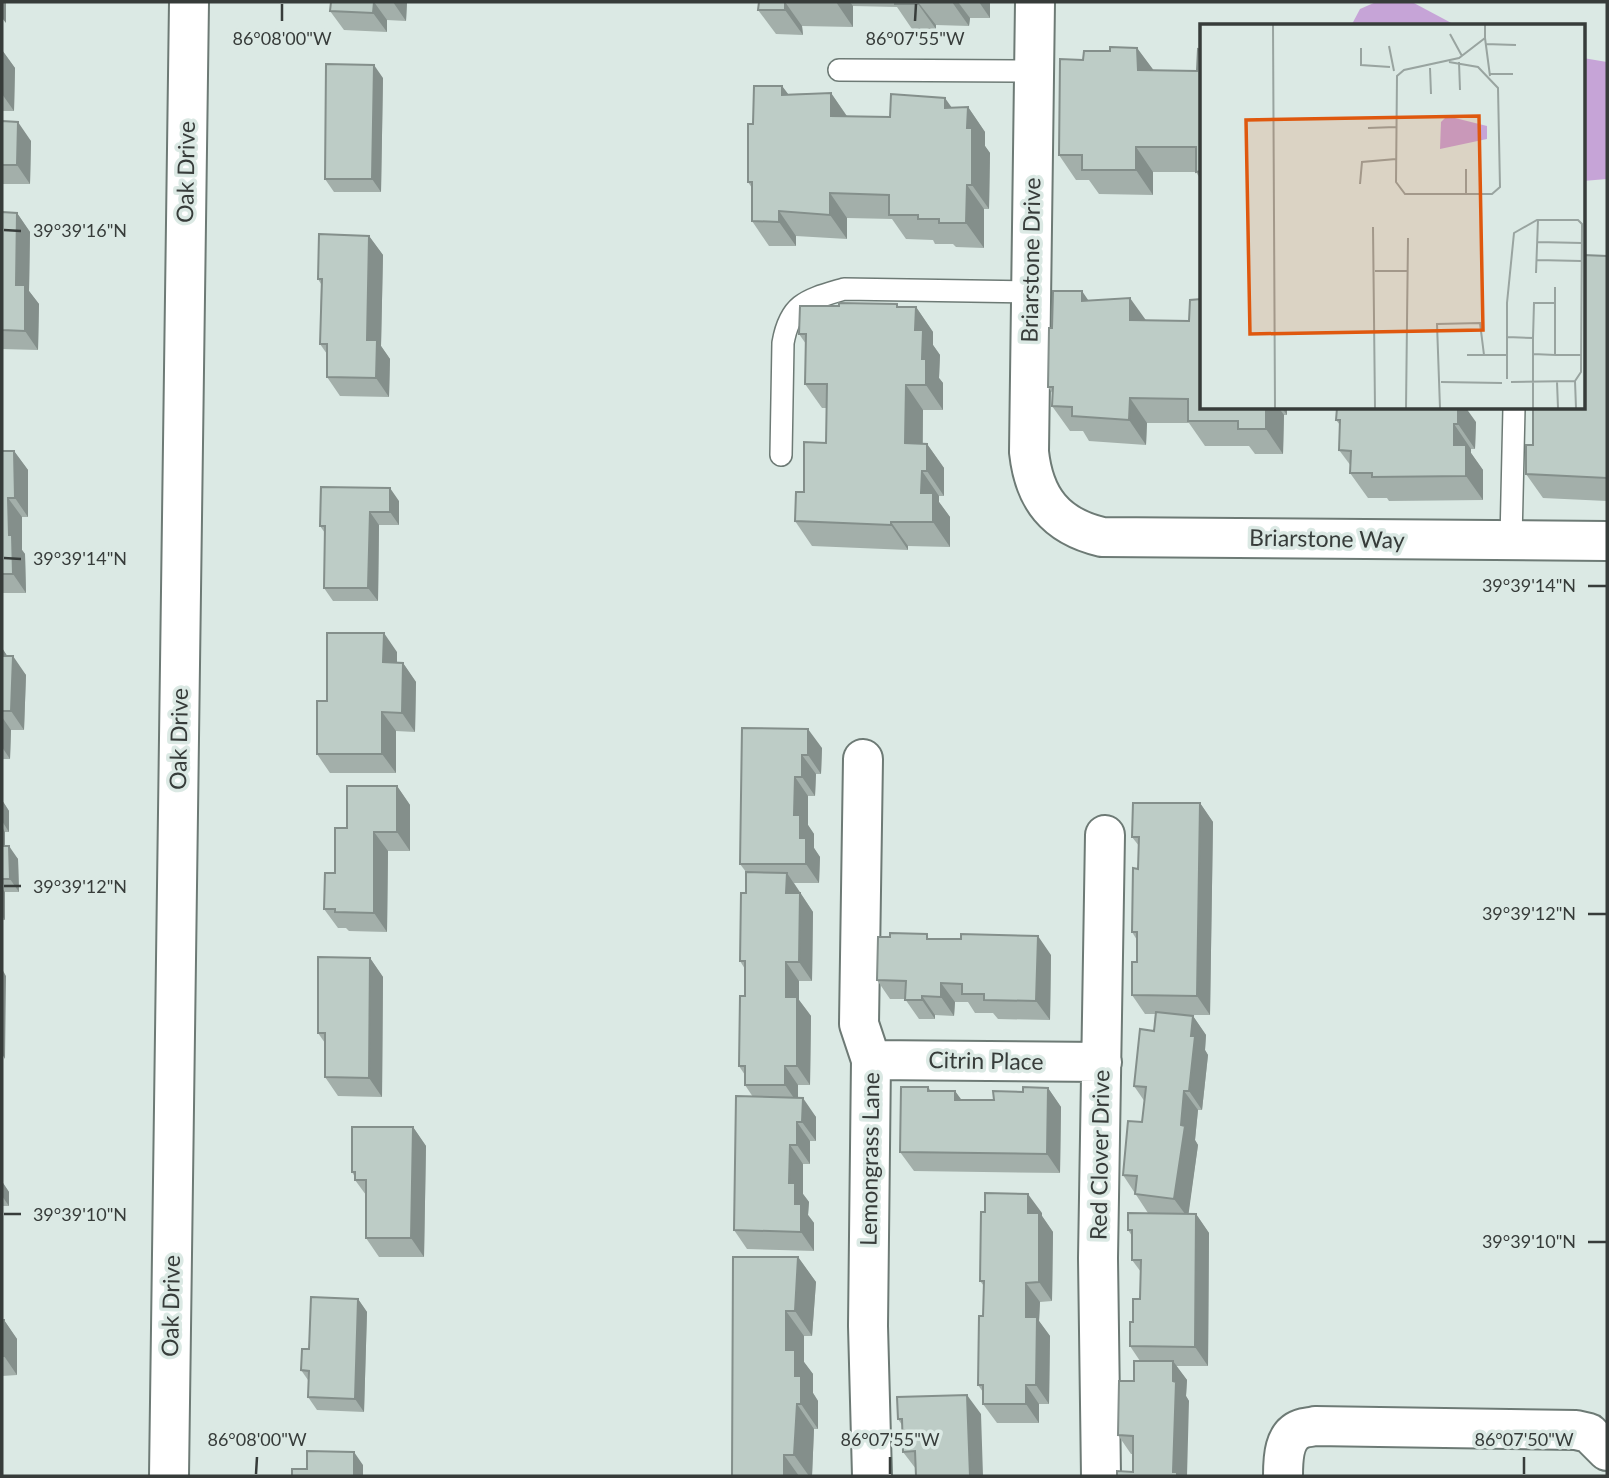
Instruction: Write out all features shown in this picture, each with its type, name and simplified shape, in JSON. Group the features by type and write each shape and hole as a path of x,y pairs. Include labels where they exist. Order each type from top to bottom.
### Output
{"street":[{"name":"Oak Drive","path":"169,1476 189,2"},
{"name":"Briarstone Drive","path":"1035,2 1028,452 1034,482 1054,512"},
{"name":"Briarstone Way","path":"1054,512 1070,525 1102,537 1607,541"},
{"name":"Lemongrass Lane","path":"863,759 859,1024 871,1060 868,1326 872,1476"},
{"name":"Red Clover Drive","path":"1101,1476 1098,1258 1105,835"},
{"name":"Citrin Place","path":"871,1060 1102,1062"},
{"path":"1283,1476 1283,1454 1289,1441 1303,1428 1315,1426 1576,1430 1589,1433 1607,1451"}],"lane":[{"path":"839,70 1034,71"},
{"path":"781,455 783,343 786,325 796,308 819,296 844,289 1031,292"},
{"path":"1511,540 1514,410"}],"shaded area":[{"path":"1376,2 1412,2 1453,24 1352,24 1360,9"},
{"path":"1584,58 1607,62 1607,179 1584,181"}],"building":[{"path":"331,2 374,2 373,13 330,11"},
{"path":"759,2 785,2 785,10 758,10"},
{"path":"918,2 918,4 895,4"},
{"path":"1110,47 1137,48 1138,70 1197,71 1198,49 1200,50 1200,171 1196,172 1196,147 1136,147 1136,170 1082,170 1082,155 1059,155 1060,59 1083,60 1084,51 1110,51"},
{"path":"326,64 374,65 372,179 325,179"},
{"path":"754,86 782,86 782,95 831,93 831,116 890,117 891,94 945,98 945,108 968,107 967,128 972,128 972,185 967,185 966,223 939,223 939,219 918,219 918,215 889,215 889,195 830,193 830,215 779,211 779,222 752,221 752,182 748,182 748,124 753,124"},
{"path":"2,121 18,122 17,165 2,165"},
{"path":"2,212 17,213 16,285 25,285 25,331 2,330"},
{"path":"319,234 369,236 367,340 377,340 376,378 327,377 327,344 320,344 322,279 318,279"},
{"path":"1584,255 1607,256 1607,478 1526,474 1526,445 1533,445 1533,410 1584,410"},
{"path":"1053,291 1082,291 1082,301 1130,298 1130,320 1189,321 1190,300 1200,299 1200,410 1266,410 1266,429 1238,429 1238,421 1188,421 1188,399 1130,398 1129,420 1072,416 1072,407 1052,406 1053,387 1048,387 1049,328 1052,328"},
{"path":"839,303 916,307 915,330 923,330 922,359 926,359 926,385 906,385 905,443 927,444 927,471 922,471 921,493 933,493 933,522 891,522 891,525 795,521 796,492 804,492 804,442 826,443 827,384 805,384 806,334 799,334 800,306 839,306"},
{"path":"1337,410 1458,410 1458,424 1454,424 1454,445 1466,445 1466,476 1372,477 1372,473 1350,473 1351,451 1339,450 1340,420 1336,420"},
{"path":"2,451 14,451 15,498 8,498 13,574 2,574"},
{"path":"321,487 390,488 390,512 370,512 368,588 324,588 325,526 320,526"},
{"path":"327,633 384,633 383,662 403,663 402,713 382,712 382,754 317,754 317,701 327,701"},
{"path":"2,656 13,656 11,711 2,711"},
{"path":"742,728 808,729 808,755 802,755 802,777 795,777 794,815 800,815 800,838 806,838 806,864 740,864"},
{"path":"347,786 397,786 397,832 374,832 374,913 335,912 335,909 324,909 325,873 335,873 335,828 347,828"},
{"path":"1133,803 1200,803 1197,996 1132,995 1132,962 1137,962 1137,932 1132,932 1133,868 1138,869 1139,837 1132,837"},
{"path":"2,846 9,846 10,879 2,879"},
{"path":"746,872 787,873 786,893 800,893 799,962 786,962 786,997 797,997 797,1066 785,1066 785,1085 745,1085 745,1066 739,1066 740,996 745,996 745,961 740,961 741,893 746,893"},
{"path":"890,933 927,934 927,939 961,939 961,934 1038,936 1036,1001 984,1000 984,994 962,994 962,984 941,983 941,997 922,996 922,1000 905,1000 906,981 877,980 878,937 890,937"},
{"path":"318,957 370,958 369,1078 325,1077 325,1033 318,1033"},
{"path":"1156,1012 1193,1016 1191,1036 1195,1036 1189,1091 1184,1091 1181,1125 1185,1126 1174,1199 1135,1194 1137,1176 1123,1175 1128,1121 1142,1122 1146,1087 1134,1086 1140,1029 1154,1031"},
{"path":"901,1087 955,1091 955,1100 994,1100 993,1091 1023,1092 1023,1087 1048,1088 1047,1154 900,1152"},
{"path":"736,1096 803,1098 802,1122 797,1122 797,1145 790,1145 789,1183 795,1183 795,1204 801,1204 801,1232 734,1230"},
{"path":"352,1127 413,1127 411,1238 366,1238 366,1180 355,1180 355,1172 352,1172"},
{"path":"985,1193 1028,1194 1028,1213 1039,1213 1039,1282 1026,1283 1026,1317 1037,1317 1036,1385 1026,1385 1026,1404 983,1404 983,1385 978,1385 979,1316 983,1316 984,1281 980,1281 981,1212 985,1212"},
{"path":"1128,1213 1196,1214 1195,1347 1130,1346 1133,1299 1140,1299 1141,1260 1132,1260 1132,1230 1128,1230"},
{"path":"733,1257 798,1257 795,1311 786,1311 786,1350 795,1350 795,1376 801,1376 801,1404 797,1404 794,1455 784,1455 784,1476 732,1476"},
{"path":"311,1297 358,1299 355,1399 308,1397 309,1371 301,1370 302,1349 309,1349"},
{"path":"4,1320 4,1356 2,1356"},
{"path":"1134,1361 1173,1361 1173,1381 1176,1382 1173,1472 1177,1472 1177,1476 1117,1476 1117,1471 1133,1472 1133,1436 1118,1435 1119,1381 1134,1381"},
{"path":"967,1395 970,1476 916,1476 915,1451 903,1452 902,1419 898,1419 897,1397"},
{"path":"307,1451 354,1452 354,1476 292,1476 292,1469 307,1469"}]}
